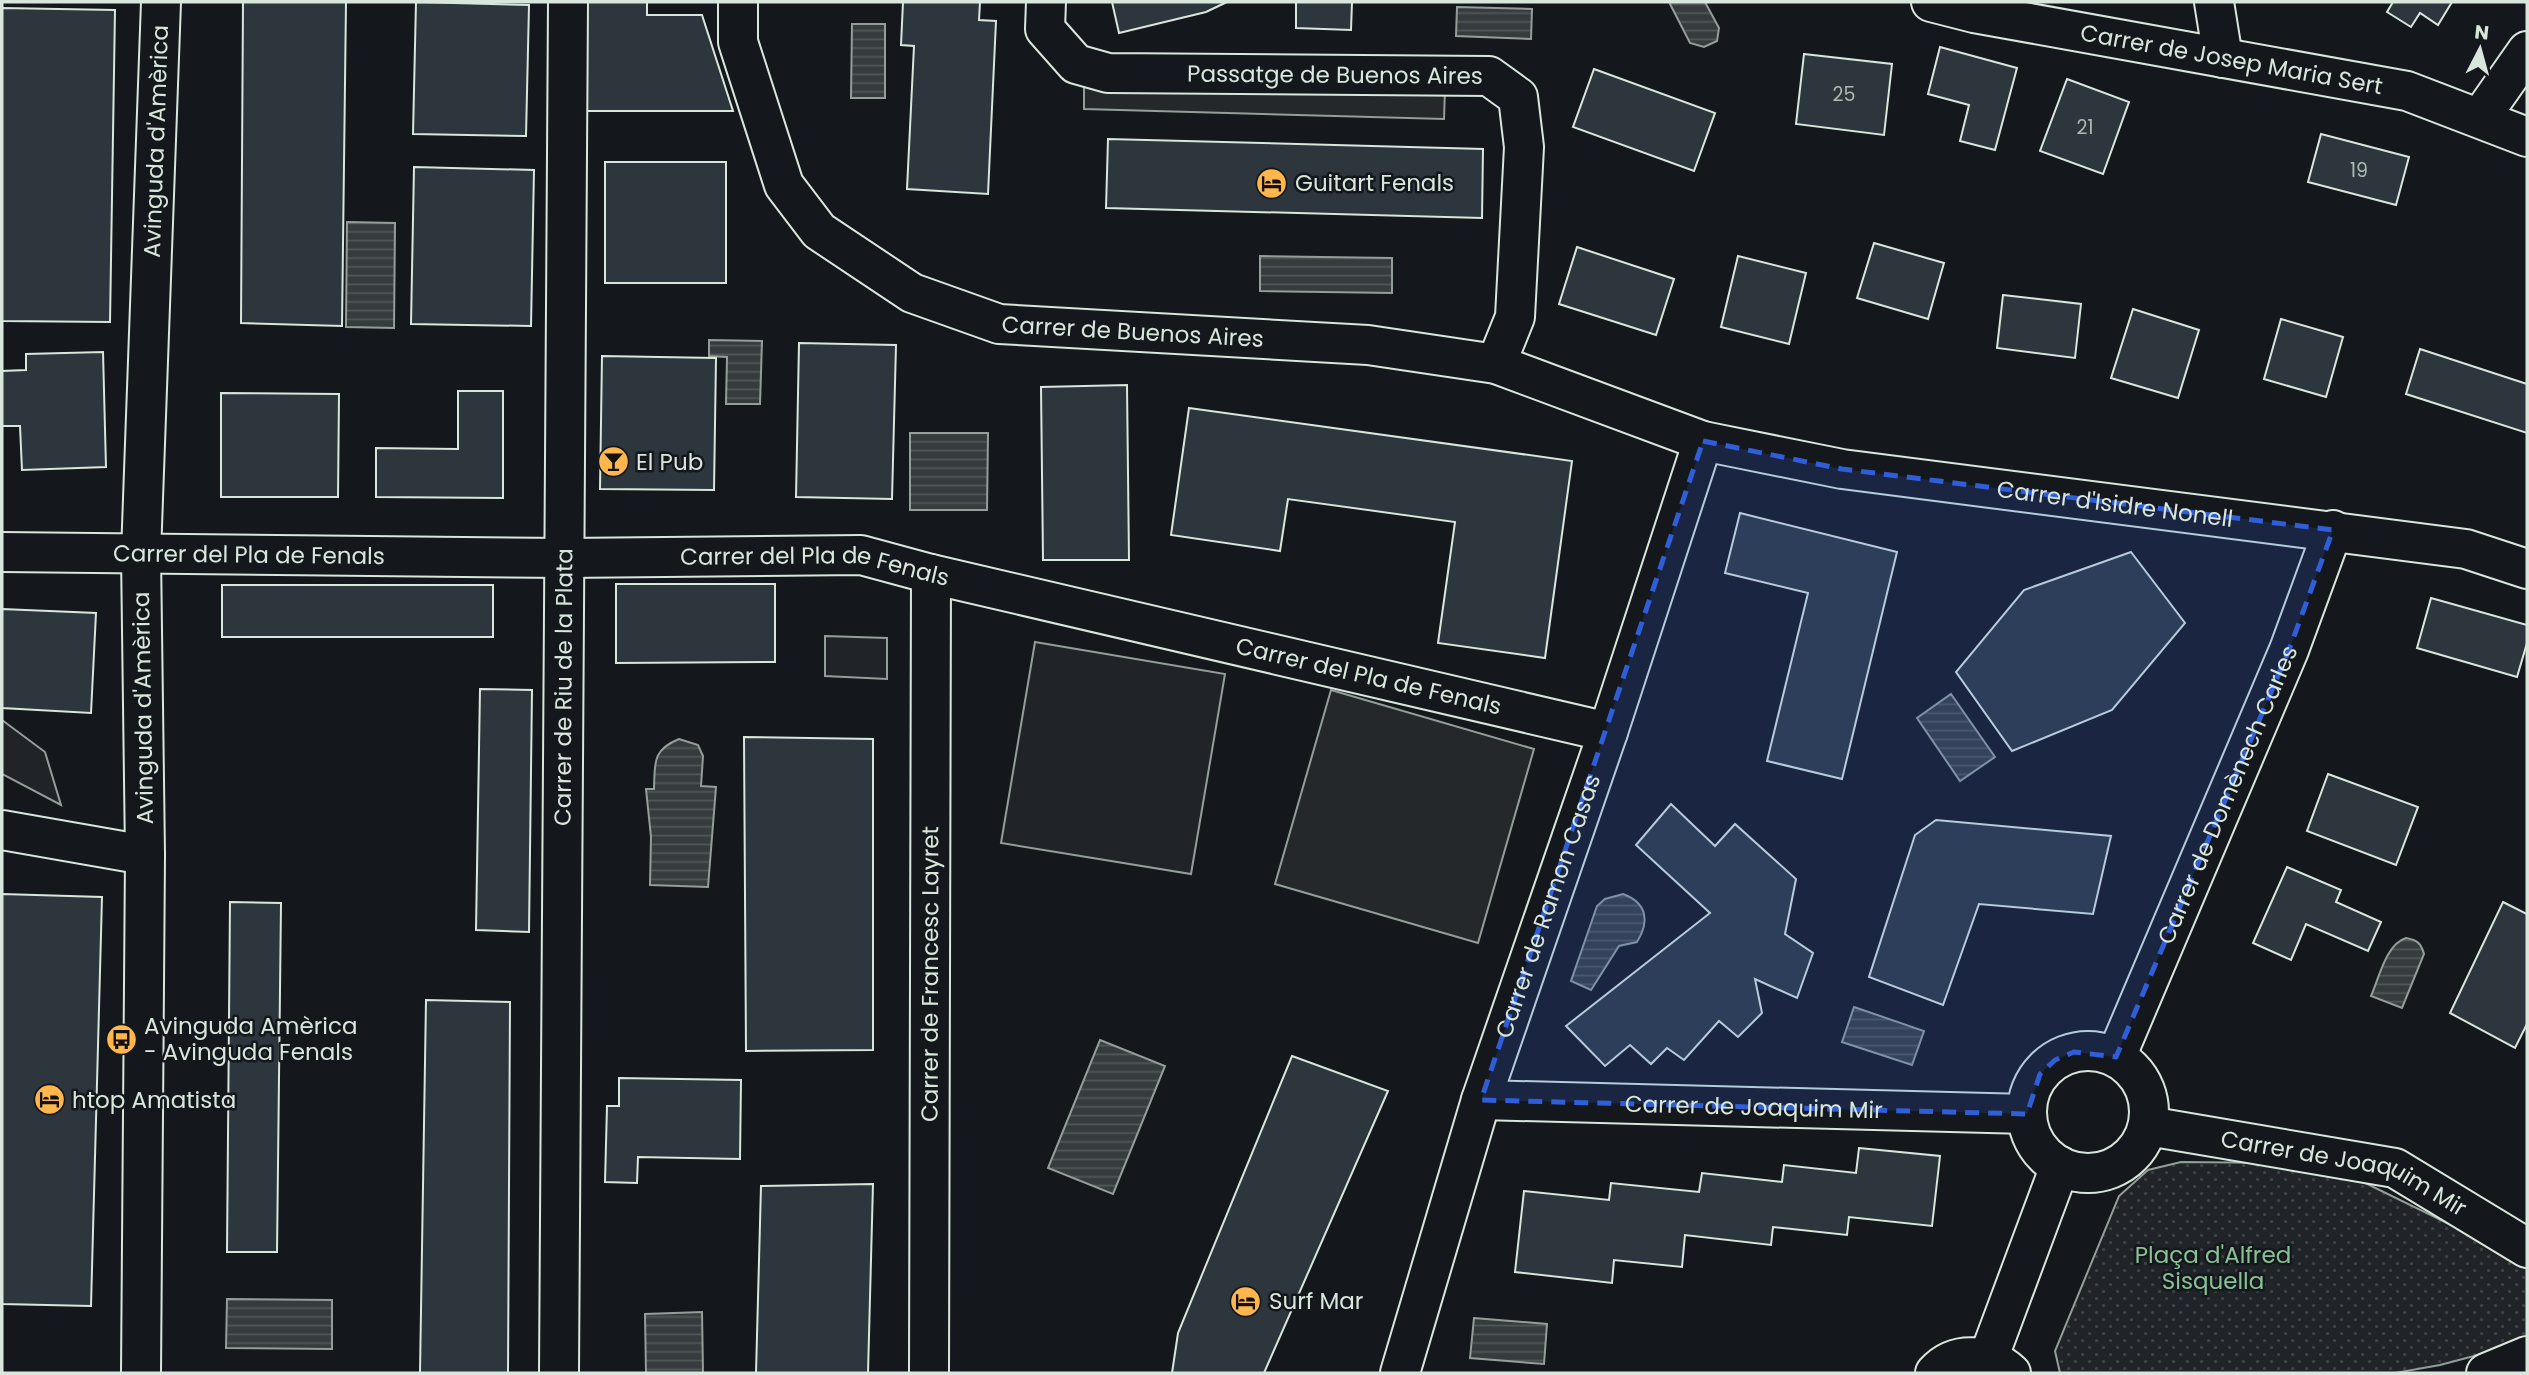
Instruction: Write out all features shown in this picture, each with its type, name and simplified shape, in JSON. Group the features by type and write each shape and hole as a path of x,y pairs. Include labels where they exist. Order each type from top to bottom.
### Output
{"street":[{"name":"Avinguda d'Amèrica","path":"141,1373 145,855 141,554 161,2"},
{"name":"Carrer de Riu de la Plata","path":"559,1373 568,2"},
{"name":"Carrer de Buenos Aires","path":"738,2 738,42 784,185 819,231 912,293 999,324 1368,345 1496,364 1703,441"},
{"name":"Passatge de Buenos Aires","path":"1046,2 1045,29 1076,64 1108,73 1489,76 1518,97 1524,147 1515,317 1496,364"},
{"name":"Carrer de Josep Maria Sert","path":"1931,2 1974,13 2407,91 2527,137"},
{"path":"2214,2 2223,58"},
{"path":"2480,118 2527,51"},
{"name":"Carrer d'Isidre Nonell","path":"1703,441 1842,469 2466,549 2527,569"},
{"name":"Carrer de Ramon Casas","path":"1400,1373 1481,1100 1608,732 1703,441"},
{"name":"Carrer de Domènech Carles","path":"2116,1057 2289,650 2333,530"},
{"name":"Carrer del Pla de Fenals","path":"2,552 565,558 861,555 931,574 1608,732"},
{"name":"Carrer de Francesc Layret","path":"929,1373 931,574"},
{"path":"2,830 145,855"},
{"path":"2096,1051 2116,1057 2132,1069 2144,1086 2150,1106 2148,1126 2140,1143 2129,1157 2114,1167 2096,1172 2077,1171 2060,1166 2047,1157 2036,1144 2030,1130 2027,1114 2030,1093 2040,1074 2055,1060 2074,1052 2096,1051"},
{"name":"Carrer de Joaquim Mir","path":"1481,1100 2027,1114"},
{"name":"Carrer de Joaquim Mir","path":"2148,1126 2395,1168 2527,1248"},
{"path":"1935,1373 1954,1360 1971,1357 1999,1366 2060,1166"},
{"path":"2486,1373 2527,1356"}],"highlighted area":[{"path":"1703,441 1842,469 2333,530 2289,650 2116,1057 2074,1052 2055,1060 2040,1074 2027,1114 1481,1100"}],"green space":[{"path":"825,636 887,638 887,679 825,676"},
{"path":"1035,642 1225,674 1191,874 1001,843"},
{"path":"2,720 45,752 61,805 2,774"},
{"name":"Plaça d'Alfred Sisquella","path":"2181,1162 2291,1163 2351,1176 2527,1262 2527,1342 2440,1365 2395,1373 2060,1373 2055,1351 2119,1196 2148,1170"}],"shaded area":[{"path":"1669,2 1705,2 1719,28 1717,41 1704,47 1690,43"},
{"path":"1457,7 1532,9 1531,39 1456,36"},
{"path":"852,24 885,24 885,98 851,98"},
{"path":"1084,80 1445,89 1444,119 1084,109"},
{"path":"347,222 395,223 394,328 346,327"},
{"path":"1260,256 1392,258 1392,293 1260,291"},
{"path":"709,340 762,341 760,404 726,404 727,357 709,356"},
{"path":"910,433 988,433 987,510 910,510"},
{"path":"1331,690 1534,749 1478,943 1275,884"},
{"path":"1951,694 1995,757 1960,781 1917,718"},
{"path":"679,739 698,745 703,756 701,786 716,787 708,887 650,885 651,837 646,789 654,789 655,765 659,753"},
{"path":"1623,894 1637,902 1644,914 1644,927 1637,942 1619,946 1591,990 1571,981 1597,906 1605,899"},
{"path":"2406,938 2418,943 2424,954 2402,1008 2371,996 2388,954 2399,941"},
{"path":"1854,1007 1924,1031 1912,1065 1842,1042"},
{"path":"1100,1040 1165,1066 1113,1194 1048,1168"},
{"path":"227,1299 332,1300 332,1349 226,1348"},
{"path":"702,1312 703,1373 646,1373 645,1314"},
{"path":"1474,1318 1547,1324 1544,1364 1470,1358"}],"building":[{"path":"243,2 346,2 342,326 241,323"},
{"path":"416,2 529,5 526,136 413,134"},
{"path":"582,2 647,2 647,15 702,15 733,111 585,111"},
{"path":"903,2 980,2 979,20 996,21 988,194 907,189 914,46 901,45"},
{"path":"1112,2 1227,2 1206,12 1119,33"},
{"path":"1296,2 1352,2 1351,30 1296,28"},
{"path":"2393,2 2452,2 2438,25 2420,13 2411,27 2387,12"},
{"path":"2,8 115,10 110,322 2,321"},
{"path":"1940,47 2017,68 1995,150 1960,141 1969,105 1928,94"},
{"path":"1804,54 1892,64 1884,135 1796,124"},
{"path":"1594,69 1715,113 1694,171 1573,127"},
{"path":"2067,79 2129,102 2103,174 2040,151"},
{"path":"2321,134 2409,157 2396,205 2308,182"},
{"path":"1108,139 1483,149 1482,218 1106,208"},
{"path":"605,162 726,162 726,283 605,283"},
{"path":"414,167 534,170 531,326 411,324"},
{"path":"1874,243 1944,263 1928,319 1857,298"},
{"path":"1577,247 1674,279 1656,335 1559,304"},
{"path":"1738,256 1806,273 1789,344 1721,327"},
{"path":"2003,295 2081,304 2075,358 1997,348"},
{"path":"2133,309 2199,330 2178,398 2111,378"},
{"path":"2281,319 2343,337 2326,397 2264,379"},
{"path":"799,343 896,345 892,499 796,497"},
{"path":"2420,349 2527,384 2527,433 2406,394"},
{"path":"103,352 106,467 22,470 20,426 2,426 2,371 26,370 26,354"},
{"path":"602,356 716,358 714,490 600,489"},
{"path":"1127,385 1129,560 1043,560 1041,387"},
{"path":"458,391 503,391 503,498 376,497 376,448 458,449"},
{"path":"221,393 339,394 338,497 221,497"},
{"path":"1189,408 1572,461 1545,658 1438,643 1455,522 1288,499 1280,551 1171,535"},
{"path":"1740,513 1897,552 1842,779 1767,761 1808,593 1725,573"},
{"path":"2131,552 2185,623 2112,710 2012,751 1956,672 2024,590"},
{"path":"616,584 775,584 775,662 616,663"},
{"path":"222,585 493,585 493,637 222,637"},
{"path":"2431,598 2527,625 2527,643 2517,677 2417,648"},
{"path":"2,609 96,613 91,713 2,708"},
{"path":"480,689 532,690 529,932 476,930"},
{"path":"744,737 873,739 873,1050 746,1051"},
{"path":"2328,774 2418,807 2396,865 2307,831"},
{"path":"1671,804 1715,846 1735,824 1796,879 1785,934 1813,953 1797,998 1755,979 1762,1013 1738,1037 1719,1021 1684,1060 1667,1048 1651,1064 1630,1045 1605,1066 1566,1026 1710,913 1636,845"},
{"path":"1936,820 2111,836 2093,914 1979,904 1943,1005 1869,977 1915,835"},
{"path":"2287,867 2341,890 2336,902 2381,922 2368,951 2306,924 2291,960 2253,943"},
{"name":"htop Amatista","path":"2,894 102,897 91,1306 2,1304"},
{"path":"230,902 281,903 277,1252 227,1252"},
{"path":"2503,902 2527,914 2527,1024 2515,1048 2450,1013"},
{"path":"426,1000 510,1002 508,1373 420,1373"},
{"path":"1292,1056 1388,1091 1264,1373 1172,1373 1178,1333"},
{"path":"619,1078 741,1080 740,1159 638,1157 637,1183 605,1182 607,1106 619,1106"},
{"path":"1859,1148 1940,1156 1932,1226 1849,1217 1847,1235 1773,1227 1771,1245 1685,1235 1682,1267 1614,1260 1612,1283 1515,1272 1524,1191 1609,1200 1611,1183 1699,1192 1702,1173 1782,1182 1784,1165 1856,1173"},
{"path":"873,1184 868,1373 756,1373 761,1186"}],"place":[{"name":"Guitart Fenals","path":"1272,183"},
{"name":"El Pub","path":"613,462"},
{"name":"Avinguda Amèrica - Avinguda Fenals","path":"121,1039"},
{"name":"htop Amatista","path":"49,1100"},
{"name":"Surf Mar","path":"1246,1301"}]}
